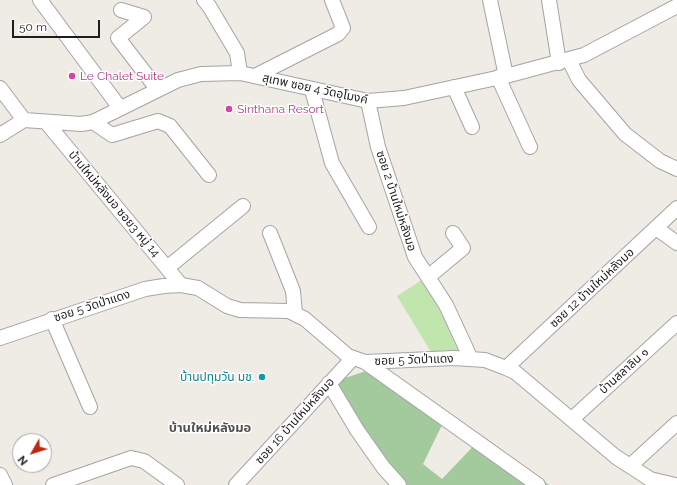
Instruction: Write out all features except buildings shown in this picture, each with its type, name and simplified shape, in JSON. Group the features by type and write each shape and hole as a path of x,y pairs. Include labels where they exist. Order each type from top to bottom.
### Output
{"street":[{"path":"40,0 120,108"},
{"path":"204,0 236,53 240,72"},
{"path":"255,76 338,34 342,28 332,0"},
{"path":"490,0 502,77 530,147"},
{"path":"549,0 564,62 626,134 660,161 677,169"},
{"name":"สุเทพ ซอย 4 วัดอุโมงค์","path":"24,120 81,124 93,122 178,80 201,74 240,72 312,90 368,101 404,98 564,62 584,55 677,6"},
{"path":"121,10 144,17 118,38 158,90"},
{"path":"454,87 472,127"},
{"path":"0,88 24,120 0,135"},
{"path":"312,90 332,162 369,227"},
{"name":"ซอย 2 บ้านใหม่หลังมอ","path":"368,101 378,147 415,257 446,305 470,359"},
{"path":"93,122 112,135 158,121 170,126 209,175"},
{"name":"บ้านใหม่หลังมอ ซอย3 หมู่ 14","path":"46,122 181,285"},
{"path":"167,268 244,206"},
{"name":"ซอย 12 บ้านใหม่หลังมอ","path":"506,368 677,208"},
{"path":"656,228 677,243"},
{"path":"270,233 293,292 295,314"},
{"path":"428,277 463,248 453,233"},
{"name":"ซอย 5 วัดป่าแดง","path":"0,338 52,319 145,289 181,285 198,288 227,306 240,310 289,311 305,319 348,356 359,360 454,358 485,360 506,368 515,372 616,457 650,479 675,485"},
{"path":"52,319 90,407"},
{"name":"บ้านสลาลิน ๑","path":"572,419 677,323"},
{"path":"359,360 538,485"},
{"name":"ซอย 16 บ้านใหม่หลังมอ","path":"236,485 329,383 359,360"},
{"path":"329,383 356,430 383,467 399,485"},
{"path":"630,466 677,423"},
{"path":"53,485 130,458 144,461 177,485"},
{"path":"0,474 5,485"}],"green space":[{"path":"425,278 464,352 434,357 397,296"},
{"path":"366,371 442,425 423,464 442,479 483,436 549,485 395,485 328,393 345,378"}],"place":[{"name":"Le Chalet Suite","path":"72,76"},
{"name":"Sinthana Resort","path":"229,109"},
{"name":"บ้านปทุมวัน มช.","path":"262,377"}],"district":[{"name":"บ้านใหม่หลังมอ","path":"210,428"}]}
